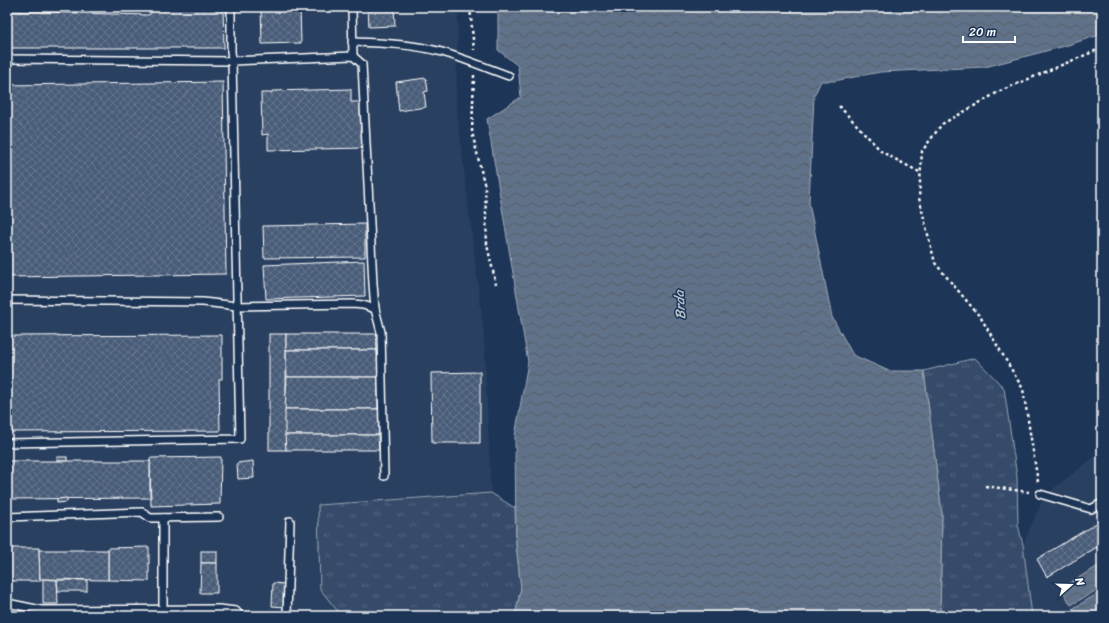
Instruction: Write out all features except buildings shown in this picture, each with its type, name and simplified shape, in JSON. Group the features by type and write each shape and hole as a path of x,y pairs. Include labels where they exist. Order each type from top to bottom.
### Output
{"lane":[{"path":"7,443 240,439 231,7"},
{"path":"352,7 353,56"},
{"path":"352,42 373,42 442,52 510,76"},
{"path":"7,59 232,61 353,56 362,64 375,310 381,332 384,476"},
{"path":"7,300 203,302 237,306 352,304 363,305 375,310"},
{"path":"1040,494 1091,509 1102,503"},
{"path":"7,517 142,512 150,518 219,517"},
{"path":"163,518 163,609"},
{"path":"287,616 290,521"},
{"path":"7,603 42,610 219,609 236,611 240,616"}],"path":[{"path":"470,7 475,64 472,132 485,187 487,244 496,284"},
{"path":"985,486 1040,494 1024,389 982,318 936,263 919,198 922,152 942,124 1000,91 1102,48"},
{"path":"838,106 882,152 921,174"}],"shaded area":[{"path":"7,7 458,7 456,104 484,334 491,493 318,505 340,616 7,616"},
{"path":"1102,451 1102,616 1032,616 1023,545 1044,496"}],"green space":[{"path":"975,358 1004,388 1017,477 1018,525 1023,545 1032,616 940,616 942,514 924,371"},
{"path":"491,493 515,508 516,544 521,588 515,616 340,616 320,589 318,505"}],"water":[{"name":"Brda","path":"498,7 1102,7 1102,34 1065,46 985,67 880,72 834,81 821,81 814,96 809,203 832,317 853,355 889,371 924,371 942,514 940,616 515,616 521,588 516,544 515,436 528,362 487,119 521,97 518,66 498,50"},
{"path":"1100,565 1102,568 1102,587 1071,605 1061,588"},
{"path":"1102,591 1102,614 1098,616 1077,616 1072,609"}]}
